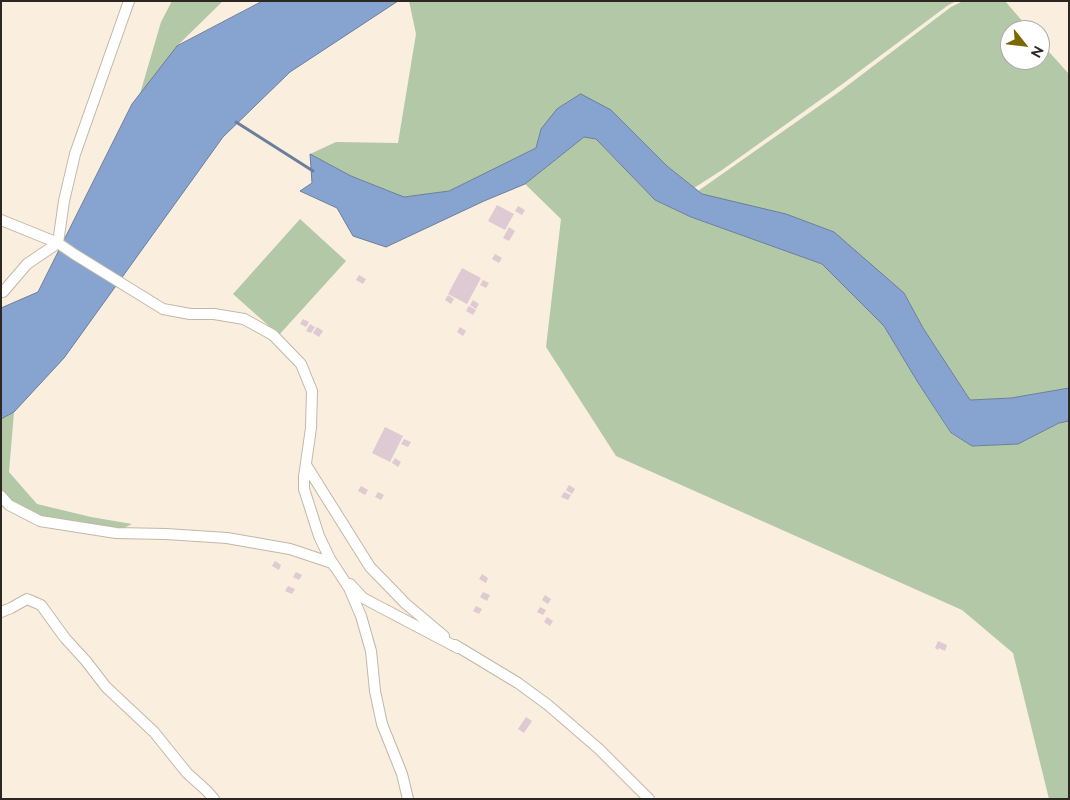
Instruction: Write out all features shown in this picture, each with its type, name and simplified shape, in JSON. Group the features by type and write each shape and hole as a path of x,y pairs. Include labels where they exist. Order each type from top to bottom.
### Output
{"street":[{"path":"1,292 4,292 27,264 58,243 64,201 75,154 130,1"},
{"path":"1,220 58,243 163,310 190,314 214,314 244,319 273,335 301,364 312,391 311,428 304,490 319,536 332,563 349,588 362,616 371,651 375,691 382,724 402,774 408,799"},
{"path":"306,464 370,566 406,604 458,648"},
{"path":"1,496 9,505 40,521 116,533 227,538 290,549 332,563 362,598 458,648 518,683 548,705 599,749 649,799"},
{"path":"1,612 27,599 41,605 65,638 106,687 154,732 187,773 214,799"}],"green space":[{"path":"172,1 223,1 177,46 137,104 161,22"},
{"path":"409,1 956,1 722,170 694,188 667,166 611,110 541,129 536,148 449,191 404,197 351,176 310,154 336,142 398,143 416,34"},
{"path":"963,1 1005,1 1021,20 1000,20 1000,70 1050,70 1050,53 1069,74 1069,388 1011,398 970,400 923,328 904,293 698,191 839,92 951,7"},
{"path":"584,137 596,139 655,200 691,217 822,264 884,326 951,434 972,446 1018,444 1059,423 1069,421 1069,799 1049,799 1013,653 962,610 616,456 546,347 561,219 525,184"},
{"path":"300,219 346,261 279,335 233,294"},
{"path":"14,412 9,472 37,504 91,517 132,524 116,532 40,519 1,495 1,419"}],"water":[{"path":"263,1 398,1 290,72 223,137 64,358 14,412 1,419 1,308 38,292 132,104 177,46"},
{"path":"581,94 611,110 667,166 702,194 786,214 834,232 904,293 923,328 970,400 1011,398 1069,388 1069,421 1059,423 1018,444 972,446 951,433 884,326 822,264 691,217 655,200 596,139 584,137 525,184 386,247 353,236 337,208 300,191 312,183 310,154 351,176 404,197 449,191 536,148 541,129 557,109"}],"building":[{"path":"497,205 514,214 505,230 488,221"},
{"path":"518,206 525,210 522,215 515,211"},
{"path":"509,227 515,231 509,241 503,238"},
{"path":"495,254 502,258 499,263 492,259"},
{"path":"462,268 481,278 467,304 448,294"},
{"path":"359,275 366,279 363,284 356,280"},
{"path":"483,280 489,283 486,288 480,285"},
{"path":"448,295 454,299 451,304 445,300"},
{"path":"473,300 479,304 476,309 470,305"},
{"path":"469,306 476,310 473,315 466,311"},
{"path":"303,319 309,322 306,327 300,324"},
{"path":"310,324 315,327 311,333 306,331"},
{"path":"317,327 323,331 319,337 313,333"},
{"path":"460,327 466,331 463,336 457,332"},
{"path":"385,427 403,436 390,462 372,453"},
{"path":"404,439 411,442 408,447 401,444"},
{"path":"395,458 401,462 398,467 392,463"},
{"path":"569,485 575,489 572,494 566,490"},
{"path":"361,486 368,490 365,495 358,491"},
{"path":"378,492 384,495 381,500 375,497"},
{"path":"564,492 571,495 568,500 561,497"},
{"path":"275,561 281,565 279,570 272,566"},
{"path":"296,572 302,575 299,580 293,577"},
{"path":"482,574 488,578 486,583 479,579"},
{"path":"288,586 295,589 292,594 285,591"},
{"path":"483,592 490,595 487,601 480,597"},
{"path":"545,595 551,599 548,604 542,600"},
{"path":"476,606 482,609 479,614 473,611"},
{"path":"540,607 546,610 543,615 537,612"},
{"path":"547,617 553,621 550,626 544,622"},
{"path":"938,641 947,645 945,651 935,648"},
{"path":"526,717 532,721 524,733 518,729"}],"waterway":[{"path":"236,122 313,171"}]}
